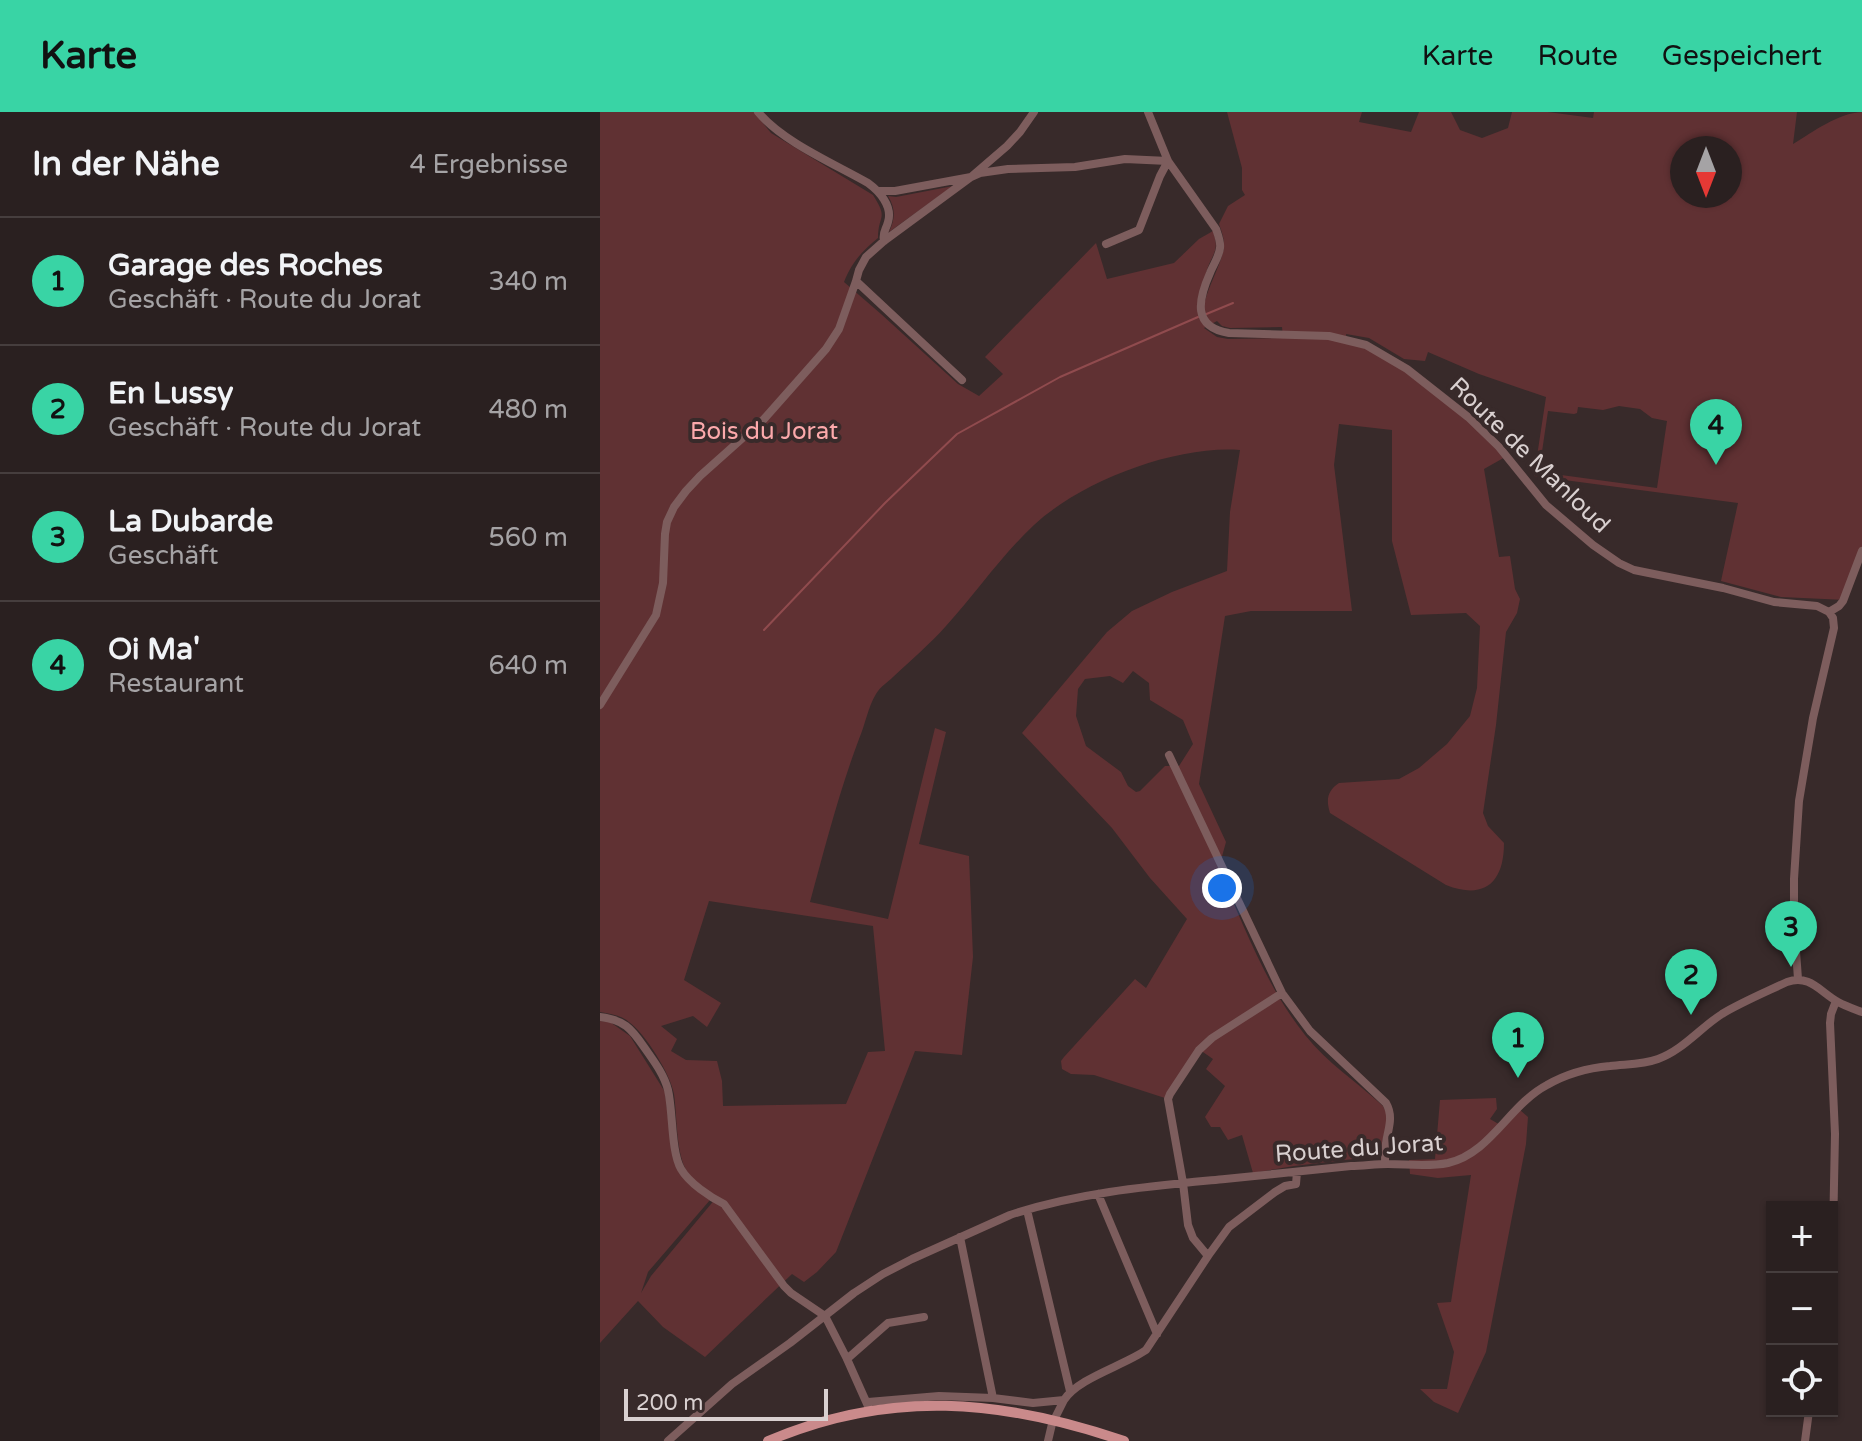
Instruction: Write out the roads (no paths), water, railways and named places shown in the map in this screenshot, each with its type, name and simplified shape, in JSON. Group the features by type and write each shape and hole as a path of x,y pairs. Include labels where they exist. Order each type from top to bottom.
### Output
{"main road":[{"path":"768,1441 868,1407 920,1406 1015,1411 1055,1419 1124,1441"}],"street":[{"path":"758,112 767,123 788,138 879,191 889,213 882,235 884,241"},
{"path":"600,705 656,615 663,583 667,522 674,507 700,476 764,419 826,349 839,329 866,257 1007,146 1034,112"},
{"name":"Route de Manloud","path":"1148,112 1168,161 1220,239 1219,253 1204,287 1201,309 1203,319 1209,326 1229,333 1329,336 1366,345 1407,369 1468,417 1499,447 1546,505 1619,563 1634,570 1774,602 1817,606 1829,612"},
{"path":"879,191 895,191 1008,169 1075,167 1125,159 1168,161 1139,230 1106,244"},
{"path":"856,281 962,380"},
{"path":"1862,551 1843,601 1829,612 1834,628 1813,718 1799,801 1794,923 1798,979 1815,984 1836,1001 1862,1012"},
{"path":"1169,755 1282,993 1310,1031 1386,1103 1391,1117 1385,1145 1385,1164"},
{"name":"Route du Jorat","path":"668,1441 732,1384 883,1274 960,1237 1027,1210 1098,1194 1385,1164 1437,1165 1464,1157 1488,1139 1523,1102 1544,1086 1591,1068 1659,1059 1726,1011 1798,979"},
{"path":"1208,1256 1190,1234 1169,1106 1170,1094 1199,1050 1212,1038 1282,993"},
{"path":"1832,1273 1835,1134 1830,1023 1836,1001"},
{"path":"600,1017 625,1024 664,1078 669,1091 681,1170 699,1188 724,1204 784,1286 825,1316 868,1407 939,1396 1033,1403 1064,1400"},
{"path":"1048,1441 1055,1419 1070,1391 1146,1350 1221,1237 1236,1220 1285,1186 1296,1184 1297,1172"},
{"path":"1098,1194 1157,1334"},
{"path":"1027,1210 1070,1391"},
{"path":"960,1237 993,1398"},
{"path":"847,1359 888,1323 924,1317"},
{"path":"1805,1441 1808,1417"}],"waterway":[{"path":"1204,315 1233,303"},
{"path":"764,630 885,503 957,434 1060,377 1198,317"}],"place":[{"name":"Oi Ma'","path":"1716,465"},
{"name":"La Dubarde","path":"1791,967"},
{"name":"En Lussy","path":"1691,1015"},
{"name":"Garage des Roches","path":"1518,1078"}],"park label":[{"name":"Bois du Jorat","path":"764,431"}]}
